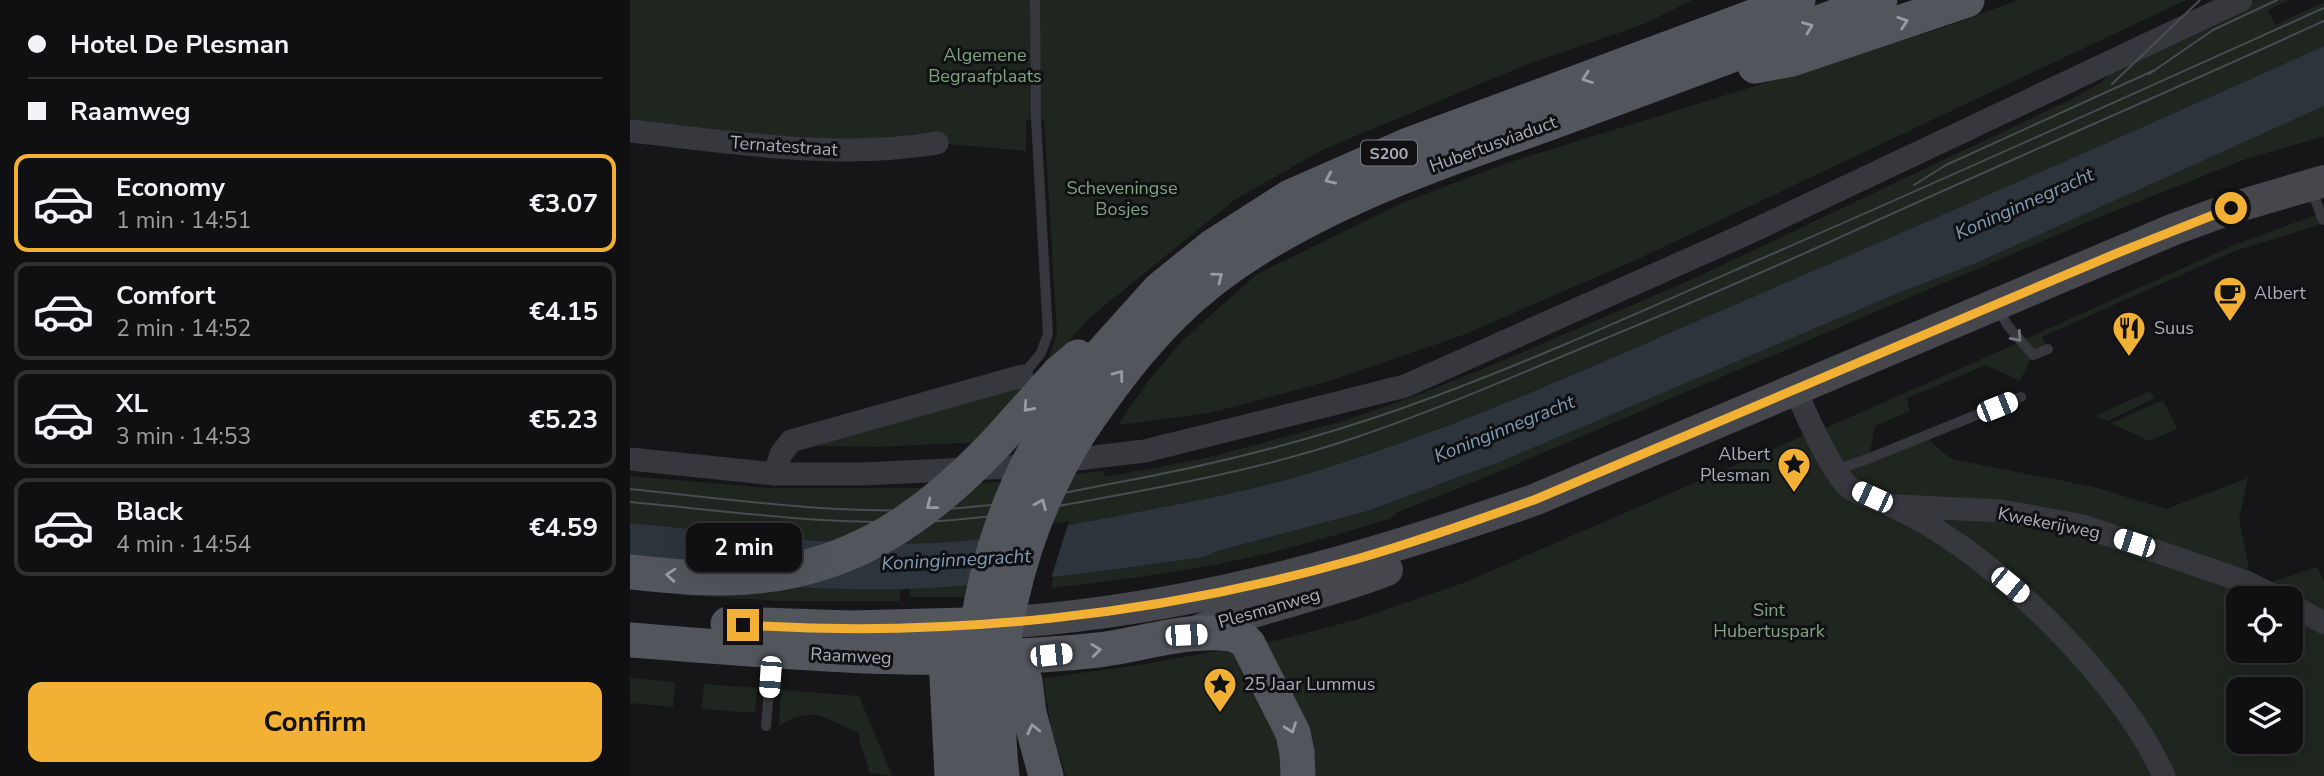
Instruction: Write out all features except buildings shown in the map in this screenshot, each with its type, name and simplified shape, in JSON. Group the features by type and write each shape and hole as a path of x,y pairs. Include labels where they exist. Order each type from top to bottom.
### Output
{"main road":[{"path":"1652,70 1738,0"},
{"name":"Hubertusviaduct","path":"1012,768 999,730 1001,676 1007,622 1018,568 1031,530 1051,480 1080,431 1125,367 1180,308 1234,265 1280,235 1343,202 1652,70 1798,0"},
{"name":"Hubertusviaduct","path":"959,774 971,747 971,684 984,588 996,544 1011,505 1044,435 1089,368 1151,298 1212,247 1290,197 1406,146 1880,0"},
{"path":"1652,70 1792,59 1967,0"},
{"name":"Plesmanweg","path":"1235,589 1392,549 1534,500 2172,230 2231,208 2317,183"},
{"path":"630,572 737,578 793,569 842,556 884,536 918,515 958,482 1059,373 1151,298"},
{"name":"Plesmanweg","path":"962,658 1093,651 1186,635 1224,620 1293,602 1380,573 1471,534 1534,500"},
{"path":"1018,568 1027,700 1045,776"},
{"name":"Raamweg","path":"630,616 810,628 966,625 1116,610 1235,589"},
{"path":"962,658 1012,768 959,774 962,658 966,625"},
{"path":"1186,635 1229,633 1241,637 1248,644 1293,733 1298,776"},
{"name":"Raamweg","path":"630,640 891,658 962,658"}],"street":[{"path":"630,459 775,474 946,471 1108,456 1145,451 1405,386 1746,234 2241,0"},
{"name":"Ternatestraat","path":"630,131 832,151 892,149 937,143"},
{"path":"775,474 780,454 791,441 1021,376"},
{"path":"1795,389 1836,470 1849,487 1931,526 2024,597 2073,648 2124,709 2164,776"},
{"name":"Kwekerijweg","path":"1891,506 2001,511 2083,526 2254,586"},
{"path":"2303,612 2324,623"}],"lane":[{"path":"1021,376 1041,354 1048,334 1035,120 1035,0"},
{"path":"2317,183 2323,220"},
{"path":"1996,304 2008,326 2033,355 2048,349"},
{"path":"1836,470 2021,397"},
{"path":"766,726 772,651"}],"green space":[{"path":"630,0 1692,0 1644,24 1528,64 1320,151 1233,201 1087,320 982,442 879,447 815,446 1029,385 1047,364 1057,332 1044,120 1026,120 1026,151 938,143 630,131"},
{"path":"2018,0 2186,0 1638,259 1463,335 1329,381 1252,402 1209,413 1118,425 1149,380 1183,340 1257,274 1402,203 1507,163 1948,26"},
{"path":"2256,0 2289,0 2268,10 2275,25 2324,2 2324,46 1590,367 1484,411 1323,469 1271,484 1192,501 1037,531 962,541 837,542 630,523 630,476 770,488 924,488 1102,471 1105,477 1202,459 1340,422 1495,364 1695,278 2070,100 2100,83 2123,63"},
{"path":"2324,106 2324,136 2246,159 2090,221 1398,512 1389,519 1298,546 1198,568 1051,588 1054,575 1205,557 1217,551 1368,511 1502,461 1889,297 1981,261"},
{"path":"2319,214 2322,224 2235,251 2042,337 2047,348 2033,354 2021,341 2234,245"},
{"path":"2018,343 2032,356 2020,381 1986,365 1907,398 1910,411 1875,426 1869,457 1836,468 1814,433"},
{"path":"2150,391 2155,398 2108,421 2095,416"},
{"path":"2163,400 2177,429 2149,441 2111,423"},
{"name":"Sint Hubertuspark","path":"1812,432 1837,471 1925,437 1951,459 2094,487 2166,509 2248,478 2239,519 2249,568 2234,576 2001,510 2235,586 2226,586 2226,663 2303,663 2303,616 2324,627 2324,776 1066,776 1052,732 1043,678 1139,665 1279,640 1355,620 1463,583"},
{"path":"2317,567 2324,582 2324,620 2303,608 2303,586 2261,585"},
{"path":"685,583 868,589 971,586 968,597 910,597 910,590 905,589 900,591 900,601 779,601 679,595"},
{"path":"630,678 675,682 673,707 630,703"},
{"path":"704,684 757,688 755,713 702,709"},
{"path":"781,690 859,696 892,776 869,773 859,733 830,719 801,716 779,726"}],"water":[{"name":"Koninginnegracht","path":"2324,46 2324,106 1981,261 1889,297 1502,461 1368,511 1217,551 1205,557 980,585 836,589 630,575 630,523 837,542 962,541 1037,531 1192,501 1271,484 1323,469 1431,432 1590,367 2037,174"}],"pier":[{"path":"1069,521 1051,579 970,589 984,535"}],"tram line":[{"path":"2112,84 2200,0"},
{"path":"2149,74 2213,30 2277,0"},
{"path":"630,489 805,507 893,511 936,509 1042,497 1179,470 1290,443 1400,409 1576,340 2324,8"},
{"path":"630,502 832,520 953,520 1033,510 1144,490 1297,456 1440,407 1668,312 2324,21"},
{"path":"1914,185 1946,165 2155,70"}],"place":[{"name":"Albert","path":"2230,323"},
{"name":"Suus","path":"2129,358"},
{"name":"Albert Plesman","path":"1794,494"},
{"name":"25 Jaar Lummus","path":"1220,714"}],"route":[{"path":"743,625 891,628 1034,620 1196,597 1352,560 1443,533 1534,500 2172,230 2231,208"}],"park label":[{"name":"Algemene Begraafplaats","path":"985,65"},
{"name":"Scheveningse Bosjes","path":"1122,198"}]}
